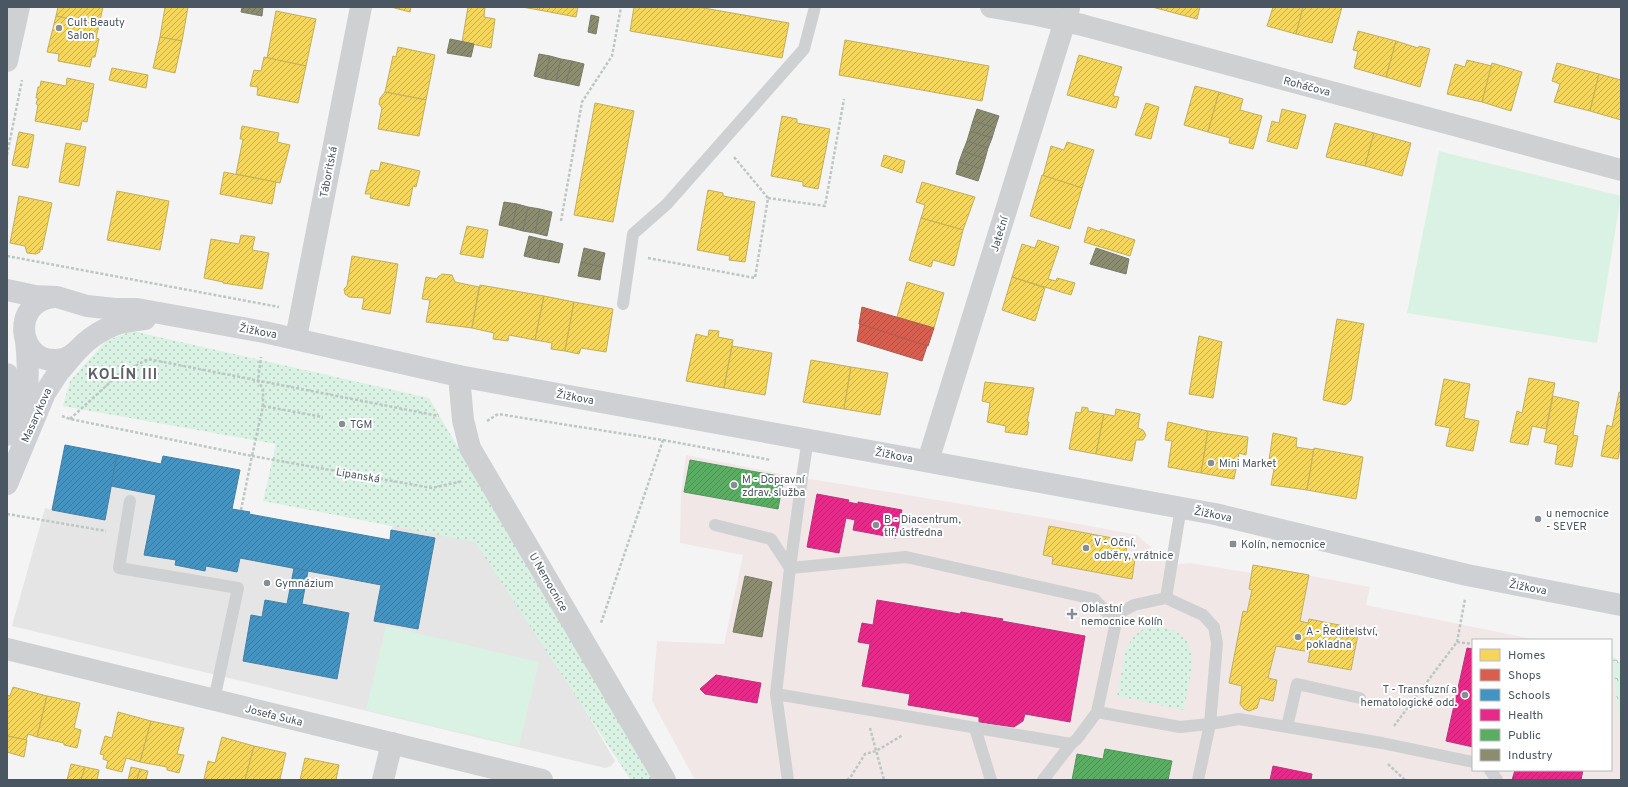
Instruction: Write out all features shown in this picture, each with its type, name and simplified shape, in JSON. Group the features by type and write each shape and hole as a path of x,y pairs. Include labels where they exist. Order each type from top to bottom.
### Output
{"street":[{"path":"7,61 19,7"},
{"name":"Táboritská","path":"296,338 361,7"},
{"name":"Roháčova","path":"991,7 1067,14 1618,166"},
{"name":"Jateční","path":"928,461 1067,14"},
{"name":"Žižkova","path":"7,290 34,296 62,298 86,306 115,309 137,309 264,332 459,376 1256,522 1468,575 1621,605"},
{"path":"26,340 24,329 25,320 29,312 38,302 50,297 62,298 78,306 85,317 87,324 86,335 77,351"},
{"name":"Žižkova","path":"7,318 26,340 32,350 38,355 50,360 64,359 77,351 92,337 111,326 166,314"},
{"name":"Masarykova","path":"7,476 27,404 29,371 26,340"},
{"name":"Masarykova","path":"7,484 45,393 58,373 77,351"},
{"path":"7,374 10,398 7,435"},
{"name":"U Nemocnice","path":"459,376 463,420 470,448 665,780"},
{"name":"Josefa Suka","path":"7,650 542,780"},
{"path":"383,780 392,743"}],"lane":[{"path":"623,304 633,234 667,204 804,49 815,7"},
{"path":"788,780 776,694 790,568 808,439"},
{"path":"130,501 124,529 119,568 238,588 214,700"},
{"path":"1166,598 1181,508"},
{"path":"715,525 772,539 790,568"},
{"path":"790,568 906,557 1094,599 1116,622"},
{"path":"1043,780 1071,744 1078,739 1096,712 1116,622 1121,612 1134,605 1166,598 1203,615 1214,627 1217,643 1210,724 1198,780"},
{"path":"1286,727 1297,684 1360,698"},
{"path":"776,694 1071,744"},
{"path":"1096,712 1180,727 1239,719 1382,743 1472,762"},
{"path":"975,728 991,780"},
{"path":"1491,771 1497,780"}],"path":[{"path":"561,221 582,102 612,56 621,7"},
{"path":"721,142 768,198 825,206 844,99"},
{"path":"630,254 755,278 768,198"},
{"path":"7,256 268,305"},
{"path":"241,510 263,406 263,389 258,381 264,332"},
{"name":"Lipanská","path":"258,381 148,359 118,375 70,419 252,456 432,488 463,481"},
{"path":"258,381 425,414"},
{"path":"263,406 323,417"},
{"path":"463,420 484,423 498,414 663,440 804,465"},
{"path":"591,654 663,440"},
{"path":"7,514 102,531 124,529"},
{"path":"1382,743 1457,642 1463,616"},
{"path":"1457,642 1472,644"},
{"path":"865,709 884,780"},
{"path":"847,780 850,778 864,754 876,751 929,720"}],"shaded area":[{"name":"Gymnázium","path":"65,445 161,464 163,456 240,470 232,509 250,512 250,514 390,540 399,489 463,502 615,761 611,766 605,768 12,626 45,508 52,510"},
{"name":"Oblastní nemocnice Kolín","path":"686,455 786,475 1052,519 1137,535 1171,565 1190,563 1251,573 1253,565 1370,587 1366,605 1532,639 1472,639 1472,771 1612,771 1612,656 1621,740 1621,780 695,780 652,701 657,641 724,644 743,555 680,543 681,493"}],"green space":[{"path":"1439,151 1621,196 1597,343 1407,313"},
{"path":"132,331 429,398 653,780 630,779 475,542 263,501 276,444 63,406 70,381 106,341"},
{"path":"386,626 539,662 519,746 366,710"},
{"path":"1146,627 1165,628 1178,633 1186,640 1192,661 1184,710 1117,696 1126,648 1134,636"},
{"path":"1612,656 1621,663 1621,740"}],"building: Homes":[{"path":"58,7 103,7 99,25 56,16"},
{"path":"165,7 188,7 182,41 160,37"},
{"path":"391,7 411,7 410,12"},
{"path":"468,7 485,7 484,17 495,19 491,48 462,42"},
{"path":"522,7 540,7 539,10"},
{"path":"540,7 578,7 576,17 539,10"},
{"path":"634,7 698,7 789,23 782,58 630,31"},
{"path":"1152,7 1200,7 1197,19"},
{"path":"1273,7 1303,7 1296,34 1267,26"},
{"path":"1303,7 1342,7 1332,43 1296,34"},
{"path":"276,11 316,19 306,66 267,58"},
{"path":"56,16 99,25 96,38 99,39 95,57 92,57 90,67 58,61 59,54 47,52"},
{"path":"1358,31 1396,41 1386,77 1354,68 1358,51 1353,50"},
{"path":"160,37 182,41 175,73 153,68"},
{"path":"845,40 989,66 982,101 839,75"},
{"path":"1396,41 1418,48 1419,46 1430,49 1420,87 1386,77"},
{"path":"398,47 435,55 426,100 385,92 393,56 396,57"},
{"path":"1079,55 1122,67 1113,96 1119,97 1116,108 1067,95"},
{"path":"264,57 306,66 298,103 257,95 258,87 250,86 254,70 261,71"},
{"path":"1467,60 1492,66 1482,102 1447,94 1455,64 1465,67"},
{"path":"1492,63 1522,72 1511,111 1482,102"},
{"path":"1557,63 1599,74 1590,111 1554,102 1560,84 1552,81"},
{"path":"112,68 148,75 146,88 109,80"},
{"path":"1599,74 1621,80 1621,120 1590,111"},
{"path":"67,78 94,84 87,122 82,121 80,130 35,121 38,105 36,104 38,98 36,98 41,81 66,86"},
{"path":"1195,86 1219,92 1208,132 1184,125"},
{"path":"385,92 426,100 419,136 378,129 382,108 379,104 380,98"},
{"path":"1219,92 1243,99 1240,110 1262,116 1253,149 1229,143 1230,138 1208,132"},
{"path":"595,103 634,111 613,222 574,215"},
{"path":"1146,103 1159,107 1151,139 1135,135"},
{"path":"1282,109 1306,115 1297,149 1267,141 1272,121 1279,123"},
{"path":"782,116 797,119 797,123 830,129 818,189 803,186 803,182 771,176"},
{"path":"1335,123 1374,133 1365,166 1326,157"},
{"path":"242,126 279,133 277,142 290,145 280,183 236,174 243,139 240,139"},
{"path":"19,132 34,135 28,168 12,165"},
{"path":"1374,133 1411,143 1402,176 1365,166"},
{"path":"1067,142 1094,150 1082,188 1043,176 1051,146 1064,150"},
{"path":"66,143 86,147 79,186 59,182"},
{"path":"884,155 905,161 902,173 881,166"},
{"path":"381,162 420,171 416,187 413,186 409,206 370,198 371,194 365,194 371,170 379,171"},
{"path":"224,172 276,182 272,204 220,194"},
{"path":"1042,175 1082,188 1070,229 1030,216"},
{"path":"922,182 975,197 963,230 921,218 925,205 916,202"},
{"path":"708,190 723,193 723,196 755,202 745,262 729,260 730,256 697,250"},
{"path":"117,191 169,201 160,250 107,240"},
{"path":"19,196 52,203 42,250 40,249 40,252 36,254 27,253 25,246 10,243"},
{"path":"921,218 963,230 954,266 933,260 931,267 909,260"},
{"path":"467,226 488,230 483,258 460,254"},
{"path":"1088,227 1099,231 1101,229 1135,240 1130,256 1084,242"},
{"path":"241,235 255,237 252,250 269,253 262,289 223,283 204,278 211,239 239,244"},
{"path":"1038,240 1059,247 1048,279 1056,281 1057,278 1075,283 1071,295 1012,277 1022,244 1035,248"},
{"path":"352,256 398,264 390,314 362,309 364,298 349,297 345,294 344,289 347,286"},
{"path":"442,274 452,275 455,282 479,287 472,328 426,322 430,300 422,299 426,277 437,279"},
{"path":"1012,277 1045,288 1035,321 1002,310"},
{"path":"907,282 944,293 934,328 897,317"},
{"path":"480,285 544,296 535,340 509,335 508,341 493,339 494,333 472,328"},
{"path":"544,296 574,302 565,351 551,349 552,343 535,340"},
{"path":"574,302 613,309 606,352 581,348 579,354 565,351"},
{"path":"1337,319 1364,324 1351,400 1345,405 1323,400"},
{"path":"709,330 719,331 718,337 733,340 724,388 686,381 696,334 708,337"},
{"path":"1199,336 1222,342 1213,398 1189,394"},
{"path":"732,346 772,353 765,395 724,388"},
{"path":"811,360 851,367 844,409 803,402"},
{"path":"851,367 888,373 880,415 844,409"},
{"path":"1529,378 1555,383 1546,429 1532,426 1528,445 1510,442 1517,411 1522,413"},
{"path":"1444,379 1470,384 1464,418 1479,421 1473,451 1446,446 1450,428 1435,425"},
{"path":"985,382 1034,388 1027,422 1029,422 1027,435 1005,432 1006,426 987,422 990,403 982,401"},
{"path":"1619,392 1621,393 1621,442 1618,459 1601,456 1607,425 1612,427"},
{"path":"1553,396 1579,402 1573,435 1578,436 1572,467 1555,464 1558,445 1544,442"},
{"path":"1082,407 1088,408 1088,411 1104,414 1096,454 1069,449 1076,412 1081,413"},
{"path":"1116,409 1140,414 1138,428 1143,430 1146,435 1143,440 1136,440 1132,461 1096,454 1104,414 1115,416"},
{"path":"1168,422 1208,431 1201,473 1168,467 1172,441 1165,440"},
{"path":"1208,431 1248,437 1246,455 1239,453 1234,479 1201,473"},
{"path":"1273,433 1297,438 1296,447 1314,450 1307,490 1271,485 1274,469 1268,467"},
{"path":"1314,448 1363,457 1356,499 1307,490"},
{"name":"V - Oční, odběry, vrátnice","path":"1049,526 1128,541 1125,557 1135,559 1132,579 1052,564 1053,557 1043,555"},
{"name":"A - Ředitelství, pokladna","path":"1253,565 1309,575 1300,621 1308,623 1309,619 1359,629 1351,670 1308,662 1310,652 1276,646 1268,678 1277,680 1273,701 1260,698 1257,708 1249,711 1244,709 1240,704 1242,686 1229,683 1243,611 1247,612 1252,590 1249,589"},
{"path":"13,687 47,696 37,737 28,734 26,740 7,736 7,695 10,696"},
{"path":"47,696 80,703 74,728 81,730 77,748 64,745 64,743 37,737"},
{"path":"118,712 151,721 140,762 126,758 122,772 106,768 108,761 103,759 104,755 100,754 105,736 112,738"},
{"path":"151,721 184,728 177,754 184,755 179,773 167,770 167,767 140,762"},
{"path":"7,736 27,740 24,757 7,752"},
{"path":"222,737 254,746 245,780 204,779 208,761 215,763"},
{"path":"254,746 286,753 280,779 284,780 245,780"},
{"path":"305,758 339,765 336,780 300,780"},
{"path":"71,764 85,767 81,780 67,780"},
{"path":"85,767 99,770 97,780 81,780"},
{"path":"131,767 140,769 137,780 128,780"},
{"path":"140,769 148,771 146,780 137,780"}],"building: Shops":[{"path":"862,307 934,328 928,346 859,324"},
{"path":"860,324 927,346 922,361 857,341"}],"building: Schools":[{"path":"65,445 117,455 105,520 52,510"},
{"path":"117,455 161,464 163,456 240,470 232,509 250,512 249,514 390,540 391,530 435,538 418,629 374,621 381,585 240,558 237,572 206,566 205,571 175,565 176,560 144,555 156,495 111,486"},
{"path":"294,568 308,571 302,604 349,613 337,679 243,661 251,615 262,617 265,600 287,604"}],"building: Health":[{"name":"B - Diacentrum, tlf. ústředna","path":"817,494 849,500 848,502 858,504 858,502 902,510 896,538 853,530 855,520 846,518 839,553 807,547"},
{"path":"877,600 960,614 961,612 1003,619 1002,621 1085,636 1070,722 1025,714 1023,721 1014,727 979,722 979,717 908,705 910,694 862,686 870,644 858,642 862,623 873,625"},
{"name":"T - Transfuzní a hematologické odd.","path":"1467,648 1472,649 1472,747 1446,741"},
{"path":"716,675 761,683 757,703 705,694 700,689"},
{"path":"1273,766 1312,774 1311,780 1270,780"},
{"path":"1515,771 1583,771 1581,780 1512,780"}],"building: Public":[{"name":"M - Dopravní zdrav. služba","path":"690,460 784,477 778,509 684,492"},
{"path":"1105,749 1172,761 1168,780 1072,780 1077,754 1103,759"}],"building: Industry":[{"path":"242,7 263,7 262,16 241,12"},
{"path":"591,15 599,17 596,34 588,32"},
{"path":"450,39 474,44 471,57 447,53"},
{"path":"539,54 550,56 545,79 534,76"},
{"path":"550,56 561,59 556,81 545,79"},
{"path":"561,59 572,61 566,83 556,81"},
{"path":"572,61 584,64 579,86 566,83"},
{"path":"977,109 999,116 995,128 973,121"},
{"path":"973,121 995,128 992,138 970,131"},
{"path":"970,131 992,138 988,148 967,141"},
{"path":"967,141 988,148 985,159 963,151"},
{"path":"963,151 985,159 982,169 959,162"},
{"path":"959,162 982,169 978,181 956,174"},
{"path":"504,202 517,204 512,228 499,225"},
{"path":"517,204 528,207 523,231 512,228"},
{"path":"528,207 540,209 535,233 523,231"},
{"path":"540,209 552,212 547,236 535,233"},
{"path":"529,236 541,239 537,259 524,256"},
{"path":"541,239 552,241 548,261 537,259"},
{"path":"552,241 563,244 559,263 548,261"},
{"path":"584,248 605,253 602,267 581,262"},
{"path":"1096,248 1129,259 1126,274 1090,264"},
{"path":"581,262 602,267 600,280 578,276"},
{"path":"745,576 772,582 762,637 733,632"}],"place":[{"name":"Cult Beauty Salon","path":"59,28"},
{"name":"TGM","path":"342,424"},
{"name":"Mini Market","path":"1211,463"},
{"name":"M - Dopravní zdrav. služba","path":"734,485"},
{"name":"u nemocnice - SEVER","path":"1538,519"},
{"name":"B - Diacentrum, tlf. ústředna","path":"876,525"},
{"name":"Kolín, nemocnice","path":"1233,544"},
{"name":"V - Oční, odběry, vrátnice","path":"1086,548"},
{"name":"Gymnázium","path":"267,583"},
{"name":"Oblastní nemocnice Kolín","path":"1072,614"},
{"name":"A - Ředitelství, pokladna","path":"1298,637"},
{"name":"T - Transfuzní a hematologické odd.","path":"1465,695"}],"district":[{"name":"KOLÍN III","path":"123,374"}]}
